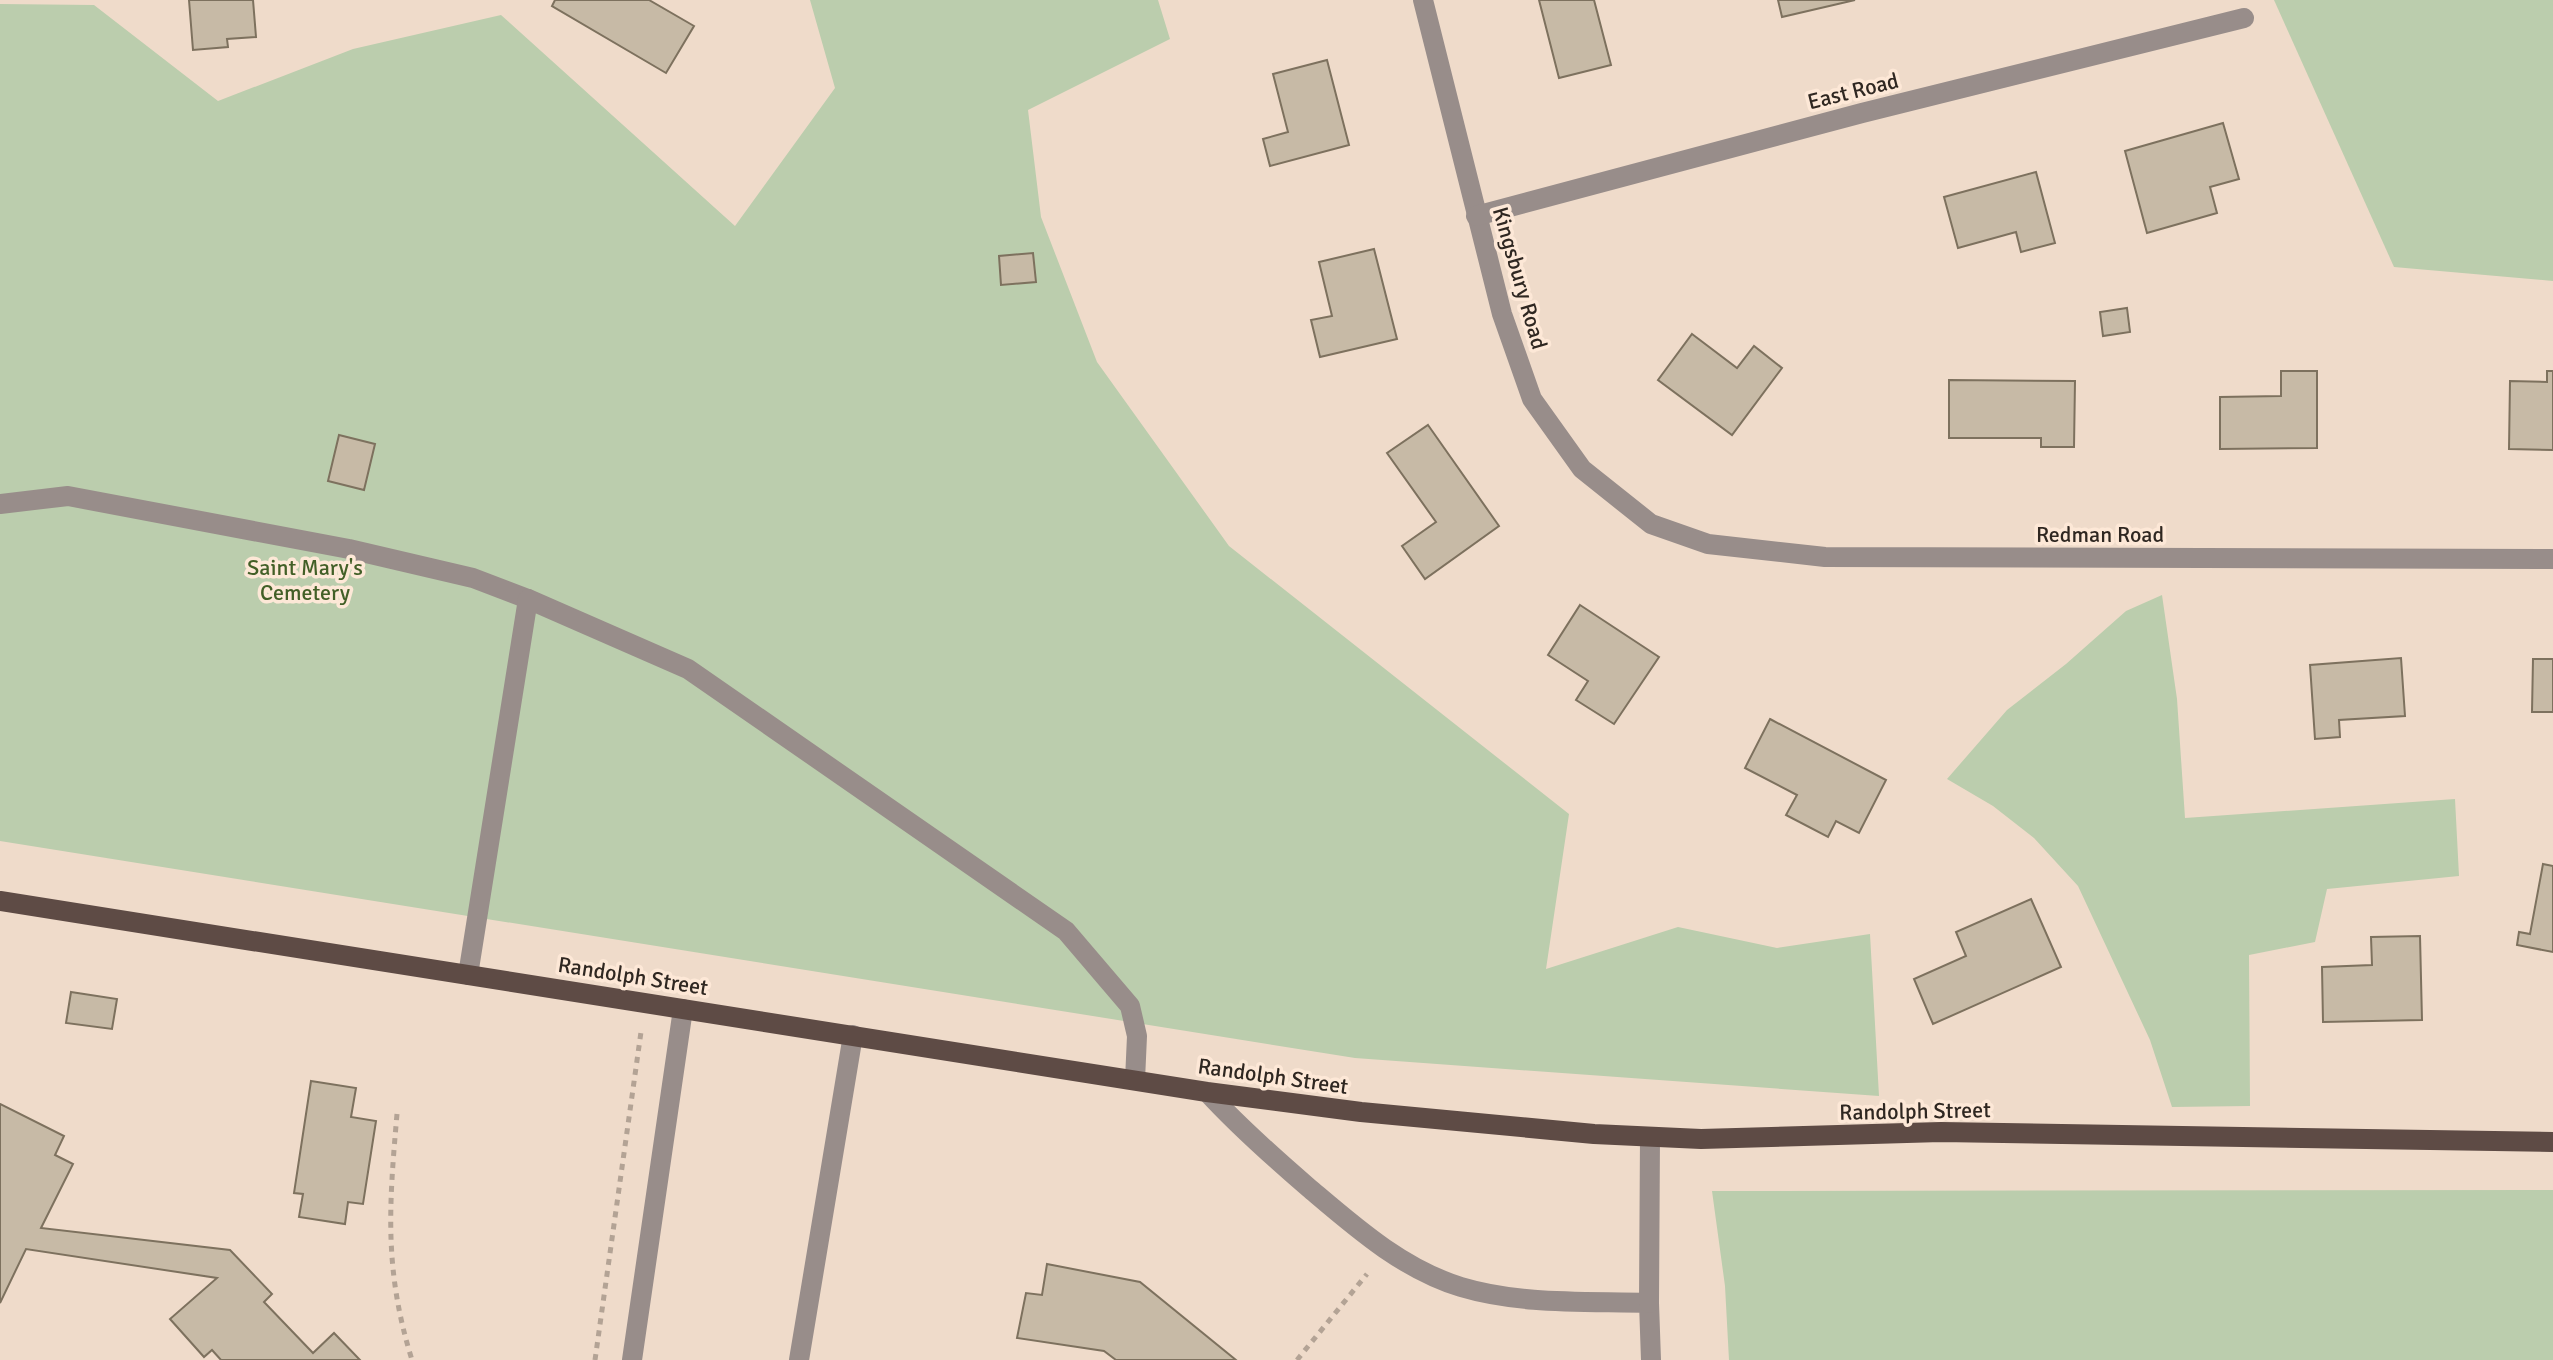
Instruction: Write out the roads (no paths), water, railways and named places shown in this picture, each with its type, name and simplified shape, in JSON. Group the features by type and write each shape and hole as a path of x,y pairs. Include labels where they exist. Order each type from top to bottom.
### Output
{"main road":[{"name":"Randolph Street","path":"0,901 1207,1092 1361,1112 1701,1139 1941,1132 2553,1142"}],"street":[{"name":"Kingsbury Road","path":"1423,0 1502,314 1532,399 1582,469 1651,524"},
{"name":"East Road","path":"1476,216 1862,113 2244,18"},
{"path":"0,504 68,496 349,549 473,578 688,669 1066,931 1130,1006 1137,1036 1135,1080"},
{"name":"Redman Road","path":"1651,524 1708,544 1825,557 2553,559"},
{"path":"468,975 528,599"},
{"path":"632,1360 683,1009"},
{"path":"799,1360 853,1035"},
{"path":"1207,1092 1244,1132 1348,1222 1404,1262 1460,1287 1509,1297 1649,1303"},
{"path":"1650,1137 1651,1360"}],"park label":[{"name":"Saint Mary's Cemetery","path":"305,580"}]}
